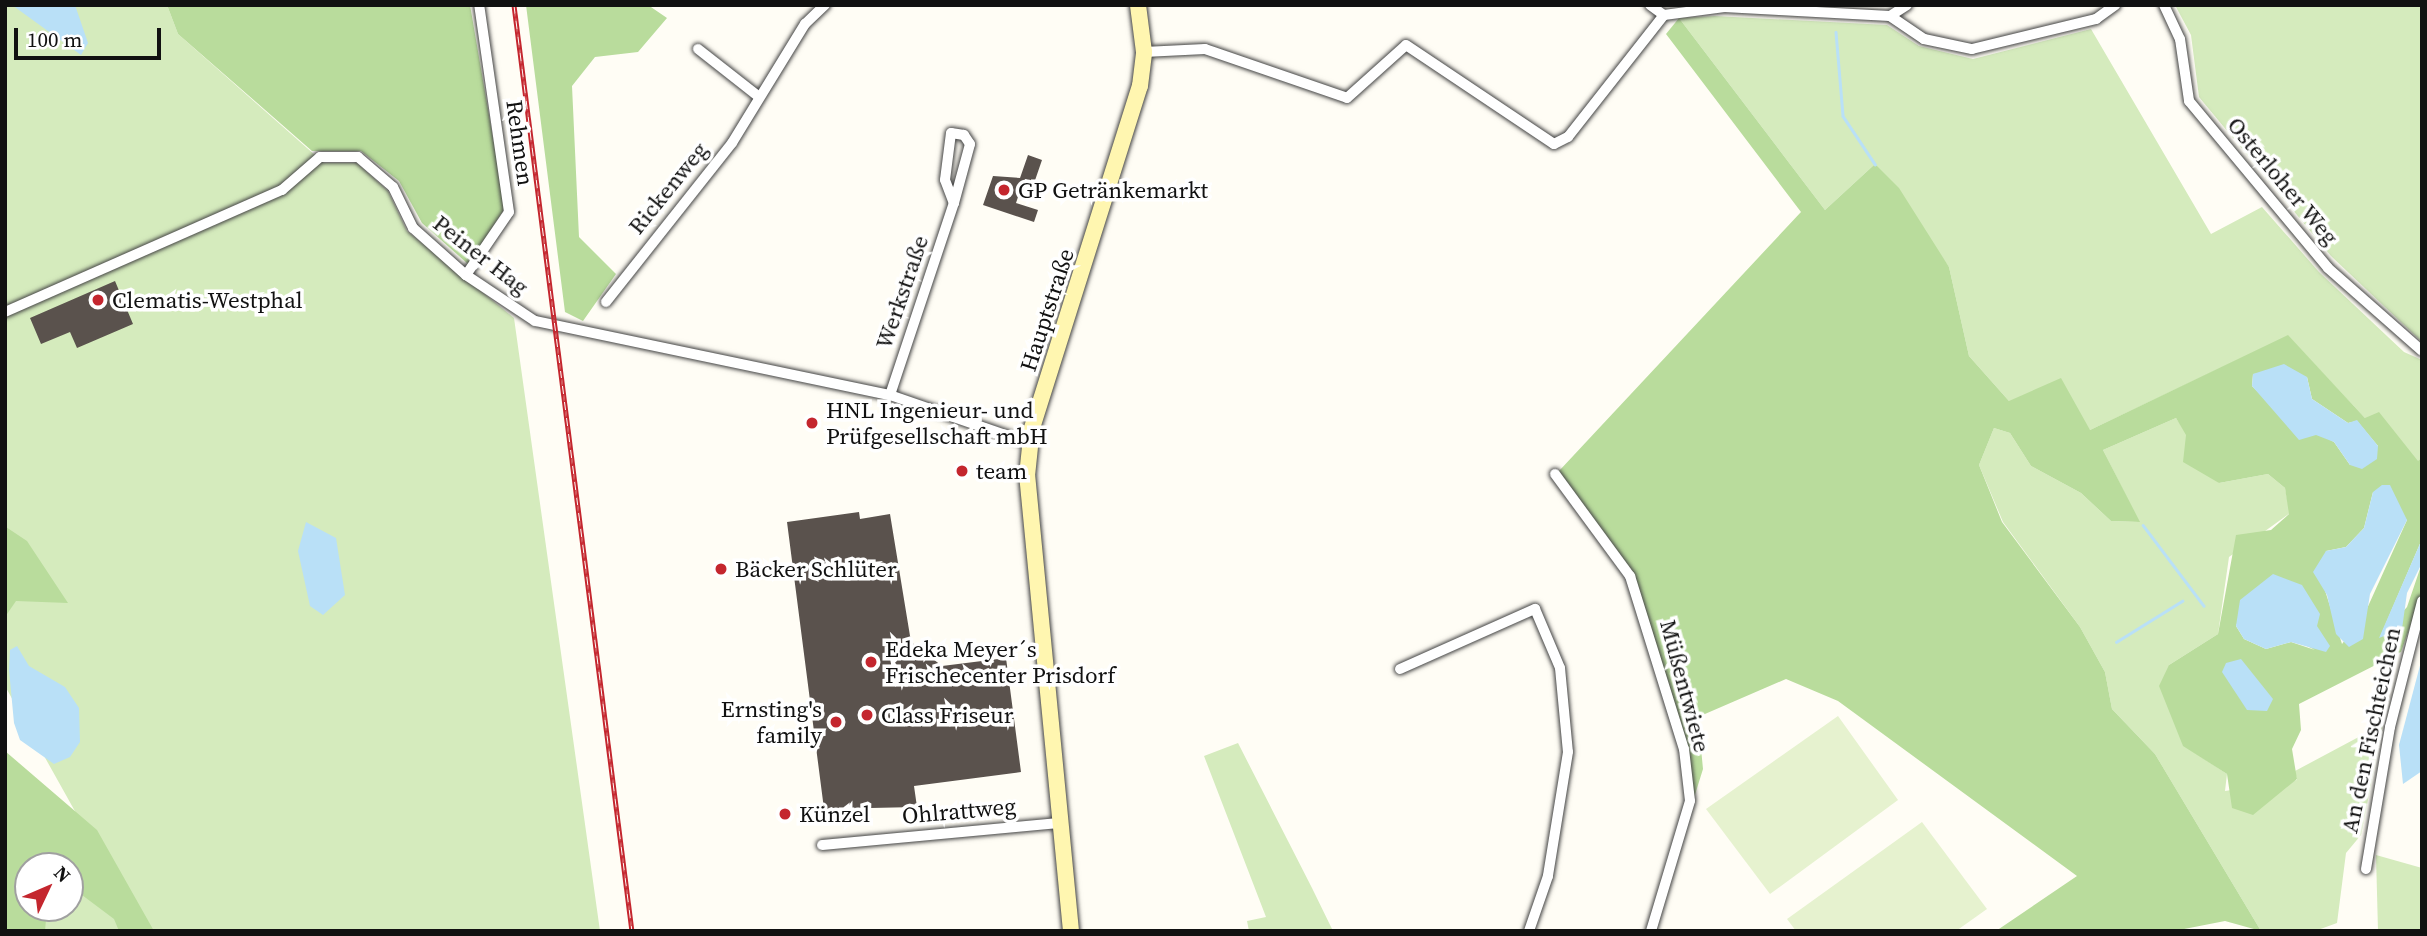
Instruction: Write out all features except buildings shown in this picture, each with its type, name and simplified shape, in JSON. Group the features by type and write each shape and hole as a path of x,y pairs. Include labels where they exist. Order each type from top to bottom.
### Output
{"main road":[{"name":"Hauptstraße","path":"1071,931 1029,536 1029,443 1129,127 1144,52 1138,5"}],"street":[{"name":"Rehmen","path":"466,275 509,212 478,5"},
{"name":"Rickenweg","path":"607,302 732,143 758,96 805,24 825,5"},
{"path":"1650,5 1664,15 1724,7 1890,16 1924,39 1972,49 2096,19 2115,5"},
{"path":"1890,16 1908,5"},
{"name":"Osterloher Weg","path":"2164,5 2180,39 2189,101 2328,268 2422,351"},
{"path":"1144,52 1205,49 1347,98 1406,46 1554,144 1568,137 1664,15"},
{"path":"698,49 758,96"},
{"name":"Werkstraße","path":"890,395 954,203 970,144 951,133 945,180 954,203"},
{"name":"Peiner Hag","path":"5,312 282,190 320,157 358,157 393,187 413,228 466,275 535,321 890,395 1029,443"},
{"name":"Müßentwiete","path":"1555,474 1630,576 1684,749 1690,801 1651,931"},
{"name":"An den Fischteichen","path":"2366,869 2390,727 2422,601"},
{"path":"1400,669 1535,609 1560,668 1568,752 1548,876 1529,931"},
{"name":"Ohlrattweg","path":"822,845 1059,823"}],"green space":[{"path":"5,5 167,5 178,34 324,163 357,163 388,191 407,231 514,318 600,931 5,931 5,917 14,913 14,922 84,922 84,867 100,856 5,686"},
{"path":"167,5 470,5 505,208 468,264 422,223 399,181 361,151 312,151 178,34"},
{"path":"526,5 648,5 667,18 638,52 595,57 572,86 579,237 616,274 583,321 565,312"},
{"path":"2175,5 2422,5 2422,342 2331,256 2199,97 2191,35"},
{"path":"1715,16 1887,25 1919,46 1973,59 2091,29 2211,234 2262,207 2319,272 2404,352 2422,360 2422,458 2418,462 2401,441 2365,418 2288,336 2090,430 2009,401 1969,356 1949,267 1875,164 1825,210 1679,18"},
{"path":"1679,18 1825,210 1875,164 1899,188 1949,267 1969,356 2009,401 2061,378 2090,430 2288,335 2365,418 2379,412 2418,461 2422,458 2422,539 2380,637 2407,607 2422,563 2422,593 2401,652 2299,704 2301,730 2292,749 2297,779 2253,815 2232,808 2227,774 2183,746 2159,686 2169,665 2218,634 2236,535 2271,530 2289,514 2285,488 2268,474 2219,483 2183,462 2186,435 2176,418 2103,450 2140,522 2111,521 2081,493 2031,466 2010,433 1994,428 1979,465 2002,522 2080,627 2105,672 2112,709 2155,754 2261,931 2225,921 2174,931 1996,931 2077,876 1838,701 1786,679 1698,717 1703,769 1693,801 1686,748 1633,574 1559,471 1801,212 1666,34","holes":["2253,374 2307,377 2312,399 2348,423 2357,421 2378,446 2350,465 2334,442 2277,411 2252,386","2373,492 2407,520 2365,613 2342,644 2322,581 2326,551 2346,547 2364,528","2241,613 2315,650 2291,642 2266,649 2244,639 2236,626"]},
{"path":"2176,418 2219,483 2268,474 2285,488 2290,513 2229,557 2218,634 2169,665 2183,745 2227,774 2225,791 2297,780 2295,771 2383,724 2361,835 2346,853 2337,923 2315,931 2261,931 2155,754 2112,709 2105,672 2080,627 2003,522 1979,465 1994,428 2010,433 2031,466 2081,493 2111,521 2139,522 2103,450"},
{"path":"6,527 27,541 68,603 16,601 5,617"},
{"path":"1838,716 1898,800 1770,894 1706,809"},
{"path":"1238,743 1333,931 1249,931 1247,921 1266,917 1204,756"},
{"path":"5,751 97,830 154,931 119,931 114,919 84,896 84,852 14,852 14,922 46,922 45,931 5,931"},
{"path":"1922,822 1987,909 1956,931 1796,931 1787,919"},
{"path":"2376,855 2422,868 2422,931 2378,931"}],"water":[{"path":"12,5 75,5 88,43 81,55"},
{"path":"2284,364 2307,377 2312,399 2348,423 2357,420 2378,446 2377,459 2362,469 2350,465 2334,442 2316,435 2299,440 2252,386 2253,374"},
{"path":"2382,485 2390,485 2407,520 2370,594 2363,639 2349,647 2336,634 2327,595 2313,572 2326,551 2346,547 2364,528 2373,492"},
{"path":"306,522 336,538 345,595 323,615 310,606 298,551"},
{"path":"2422,539 2422,563 2407,593 2402,629 2379,638"},
{"path":"2273,574 2302,585 2320,614 2317,626 2330,646 2326,652 2291,642 2266,649 2244,639 2236,626 2240,600"},
{"path":"17,646 29,666 65,687 79,708 80,742 70,757 54,764 20,740 14,723 9,670 10,650"},
{"path":"2422,658 2422,771 2403,784 2399,745"},
{"path":"2241,659 2273,699 2267,711 2247,710 2222,672 2226,663"}],"waterway":[{"path":"1836,32 1843,116 1875,164"},
{"path":"2143,525 2204,606"},
{"path":"2116,642 2182,601"}],"railway":[{"path":"514,5 632,931"}],"place":[{"name":"GP Getränkemarkt","path":"1004,190"},
{"name":"Clematis-Westphal","path":"98,300"},
{"name":"HNL Ingenieur- und Prüfgesellschaft mbH","path":"812,423"},
{"name":"team","path":"962,471"},
{"name":"Bäcker Schlüter","path":"721,569"},
{"name":"Edeka Meyer´s Frischecenter Prisdorf","path":"871,662"},
{"name":"Class Friseur","path":"867,715"},
{"name":"Ernsting's family","path":"836,722"},
{"name":"Künzel","path":"785,814"}]}
